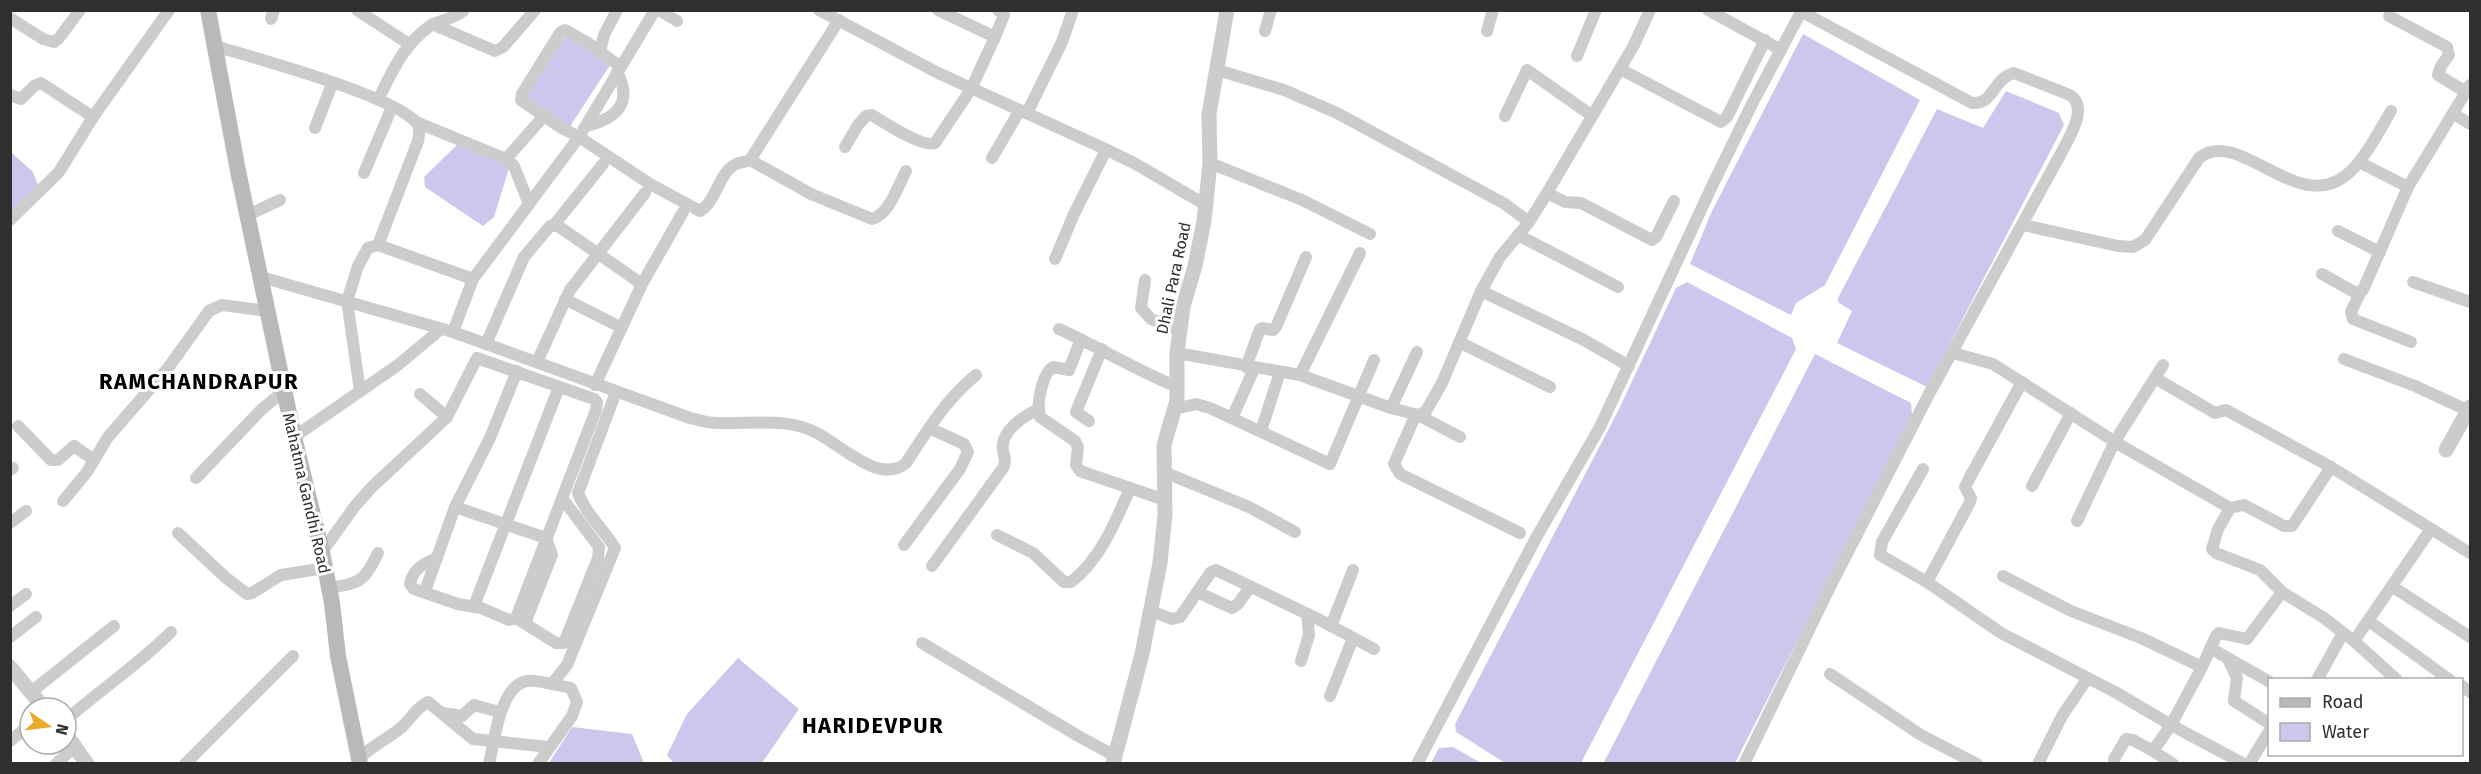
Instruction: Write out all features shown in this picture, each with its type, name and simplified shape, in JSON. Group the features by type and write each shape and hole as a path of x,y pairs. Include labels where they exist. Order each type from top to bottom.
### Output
{"main road":[{"name":"Mahatma Gandhi Road","path":"208,10 294,437 329,588 338,656 360,761"}],"street":[{"path":"10,18 43,39 54,42 80,10"},
{"path":"10,220 59,172 93,117 169,10"},
{"path":"357,10 410,44"},
{"path":"378,100 404,50 432,24 448,20 464,10"},
{"path":"432,24 495,51 503,47 535,10"},
{"path":"600,52 604,35 617,10"},
{"path":"294,437 447,331 473,279 579,137 657,10 677,21"},
{"path":"819,10 972,89 1134,163 1206,204"},
{"path":"938,10 995,37"},
{"path":"845,147 858,125 866,116 872,115 921,142 931,145 935,143 972,89 1004,15 998,10"},
{"path":"993,158 1024,112 1062,42 1073,10"},
{"name":"Dhali Para Road","path":"1114,760 1152,611 1162,552 1164,445 1175,409 1178,387 1177,353 1183,307 1195,266 1206,204 1210,163 1209,114 1227,10"},
{"path":"1265,31 1271,10"},
{"path":"1487,31 1493,10"},
{"path":"1577,56 1596,10"},
{"path":"1520,533 1400,474 1396,469 1396,459 1413,421 1431,405 1481,291 1500,257 1529,222 1547,194 1591,115 1620,69 1650,10"},
{"path":"1417,764 1536,538 1600,427 1677,257 1752,104 1802,11 1972,103 1979,104 1985,101 2005,76 2014,73 2062,91 2077,100 2079,106 2077,118 2059,157 1929,394 1744,764"},
{"path":"1715,12 1781,50"},
{"path":"2389,16 2447,47 2450,51 2449,55 2438,71 2438,75 2468,89 2408,187 2351,312 2353,318 2411,342"},
{"path":"586,126 609,119 621,104 624,88 619,70 600,52 568,30 560,33 521,97 523,103 650,184 700,211 706,208 726,173 736,164 750,160 838,20"},
{"path":"1620,69 1721,122 1727,117 1765,40"},
{"path":"215,45 378,100 416,122 506,159 514,166 529,204"},
{"path":"1217,70 1284,90 1337,112 1505,204 1529,222"},
{"path":"1505,116 1527,70 1591,115"},
{"path":"10,95 21,99 34,86 41,83 93,117"},
{"path":"315,128 332,84"},
{"path":"364,173 392,107"},
{"path":"2023,225 2118,246 2133,247 2145,240 2199,158 2208,151 2220,150 2233,154 2304,185 2337,181 2347,175 2358,162 2391,111"},
{"path":"2454,114 2470,124"},
{"path":"506,159 543,117"},
{"path":"378,245 418,141 420,129 416,122"},
{"path":"1054,259 1103,156 1104,151 1101,147"},
{"path":"750,160 811,194 872,219 878,218 884,212 906,171"},
{"path":"2358,162 2408,187"},
{"path":"1210,163 1302,200 1370,234"},
{"path":"486,344 524,257 550,226 554,225 603,164"},
{"path":"537,362 565,299 645,193"},
{"path":"1547,194 1565,202 1581,202 1652,240 1656,237 1674,201"},
{"path":"248,215 280,200"},
{"path":"595,385 642,284 683,212"},
{"path":"554,225 642,284"},
{"path":"2338,231 2380,252"},
{"path":"1518,235 1618,287"},
{"path":"360,391 347,301 358,266 368,248 378,245 473,279"},
{"path":"1300,375 1360,253"},
{"path":"1232,418 1250,368 1260,329 1273,330 1276,327 1306,257"},
{"path":"2322,274 2350,291 2360,293"},
{"path":"261,277 447,331 690,418 715,423 777,423 801,426 817,433 872,467 892,471 906,463 952,396 976,375"},
{"path":"1145,280 1140,299 1141,308 1151,319 1179,330"},
{"path":"2413,282 2470,302"},
{"path":"1481,291 1584,340 1629,366"},
{"path":"565,299 622,328"},
{"path":"63,501 108,437 168,368 208,310 222,305 268,311"},
{"path":"1059,329 1153,377 1178,387"},
{"path":"1081,339 1069,370 1053,367 1047,372 1038,414 1044,422 1075,441 1078,447 1076,468 1164,500"},
{"path":"1459,342 1550,387"},
{"path":"1089,421 1076,412 1102,350"},
{"path":"1391,408 1417,352"},
{"path":"1177,353 1250,368 1300,375 1391,408 1418,415 1460,437"},
{"path":"1953,353 1993,364 2115,441 2230,508 2244,505 2284,526 2292,526 2331,467"},
{"path":"178,533 225,577 247,594 272,579 323,560 355,506 372,487 447,417 477,358 591,397 597,402 546,538 521,620"},
{"path":"2344,359 2470,409 2446,450"},
{"path":"1175,409 1196,404 1232,418 1330,464 1374,360"},
{"path":"2077,521 2115,441 2163,365"},
{"path":"425,591 455,507 490,438 517,371"},
{"path":"1261,431 1280,372"},
{"path":"2155,378 2215,413 2226,411 2331,467 2470,553"},
{"path":"1928,582 1969,504 1971,498 1965,487 2022,382"},
{"path":"474,606 559,387"},
{"path":"196,478 261,410 285,390"},
{"path":"552,684 567,665 615,548 608,536 585,511 578,494 616,392"},
{"path":"420,394 447,417"},
{"path":"932,566 1003,468 1006,459 1003,446 1009,433 1021,418 1039,409"},
{"path":"2032,486 2072,413"},
{"path":"18,426 51,460 58,460 74,446 94,460"},
{"path":"904,544 960,469 968,452 964,444 929,428"},
{"path":"1923,469 1878,553 1928,582 2001,633 2115,692 2244,764"},
{"path":"1164,472 1249,507 1295,532"},
{"path":"997,535 1033,553 1065,582 1071,582 1108,535 1130,488"},
{"path":"437,558 417,569 410,584 414,589 458,604 474,606 509,620 521,620 556,643 564,643 600,554 600,547 562,498"},
{"path":"455,507 546,538"},
{"path":"2230,508 2218,530 2212,549 2216,553 2260,570 2282,592 2354,641 2395,678"},
{"path":"10,523 26,511"},
{"path":"2354,641 2370,622 2431,530"},
{"path":"329,588 358,582 369,570 378,553"},
{"path":"1152,611 1176,619 1184,612 1210,572 1216,570 1374,649"},
{"path":"1331,626 1353,570"},
{"path":"2003,576 2071,611 2141,638 2202,667"},
{"path":"2393,587 2470,637"},
{"path":"1197,592 1232,608 1250,588"},
{"path":"2154,751 2219,633 2247,639 2282,592"},
{"path":"10,606 26,594"},
{"path":"1301,661 1309,635 1307,614"},
{"path":"10,638 36,617"},
{"path":"2370,622 2447,678"},
{"path":"31,692 114,626"},
{"path":"78,709 155,648 171,632"},
{"path":"2318,678 2343,633"},
{"path":"1330,696 1353,638"},
{"path":"922,643 1080,737 1114,760"},
{"path":"2210,648 2268,681"},
{"path":"185,764 293,657"},
{"path":"2228,659 2237,678 2233,699 2268,723"},
{"path":"10,667 34,696"},
{"path":"1830,674 1921,735 1977,764"},
{"path":"2038,764 2062,716 2087,679"},
{"path":"489,764 500,712 520,683 536,681 571,688 577,702 572,716 538,764"},
{"path":"360,761 368,750 402,727 426,703 431,703 473,739 549,747"},
{"path":"442,712 462,716 474,705 500,712"},
{"path":"2249,764 2268,733"},
{"path":"2114,759 2126,739 2133,740 2154,751 2173,764"},
{"path":"78,751 87,764"}],"water":[{"path":"571,34 610,65 567,131 521,101 560,41"},
{"path":"1803,34 1920,100 1825,285 1796,303 1791,315 1690,264 1712,211"},
{"path":"2006,91 2059,113 2064,125 1927,387 1837,343 1852,311 1838,302 1838,298 1937,109 1983,128"},
{"path":"458,144 510,165 494,217 483,226 425,187 424,177"},
{"path":"12,153 33,172 38,185 11,211"},
{"path":"1687,282 1792,338 1796,349 1581,763 1505,763 1456,732 1455,724 1617,413 1676,288"},
{"path":"1815,354 1911,403 1912,415 1735,763 1603,764"},
{"path":"738,658 799,709 762,763 674,763 667,755 687,714"},
{"path":"572,727 632,734 644,763 549,763"},
{"path":"1453,747 1481,763 1431,763 1439,748"}],"district":[{"name":"RAMCHANDRAPUR","path":"199,381"},
{"name":"HARIDEVPUR","path":"873,725"}]}
